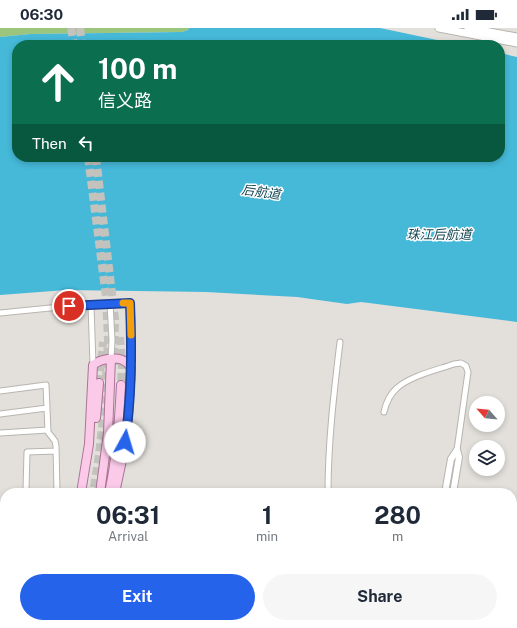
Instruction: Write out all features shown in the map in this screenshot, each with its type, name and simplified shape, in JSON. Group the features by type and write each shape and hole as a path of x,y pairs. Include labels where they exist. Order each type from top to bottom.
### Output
{"main road":[{"path":"439,28 501,40"},
{"path":"468,28 517,37"},
{"path":"505,41 517,43"},
{"path":"101,488 108,433 111,359"},
{"path":"82,488 89,444 93,365 99,360 119,359 128,363 131,368 127,430 116,488"},
{"path":"87,488 92,462 99,383"},
{"path":"110,488 117,449 121,385"}],"street":[{"path":"110,303 112,340 111,359"},
{"path":"0,313 110,303 130,303 131,368"},
{"path":"91,305 93,365"},
{"path":"328,488 328,464 332,413 340,342"},
{"path":"384,412 387,402 397,388 412,378 454,364 461,363 466,366 468,372 457,450 459,457 454,488"},
{"path":"0,391 46,385 48,432 55,440 57,488"},
{"path":"0,414 47,408"},
{"path":"0,433 48,430"},
{"path":"446,488 451,459 457,450"},
{"path":"26,488 27,452 56,451"}],"green space":[{"path":"0,28 189,28 188,30 182,32 31,34 0,37"}],"water":[{"name":"珠江后航道","path":"189,28 380,28 437,40 12,40 12,162 505,162 505,54 517,57 517,322 361,302 347,304 297,297 206,292 66,290 0,295 0,37 31,34 182,32 188,30"}],"tunnel":[{"path":"71,28 73,40"},
{"path":"80,28 81,40"},
{"path":"89,162 106,297 108,340 105,399 94,488"},
{"path":"97,162 115,319 114,365"},
{"path":"120,337 122,362 121,385"},
{"path":"99,383 103,342"}],"slow traffic":[{"path":"123,303 130,303 131,335"}],"route":[{"path":"69,306 130,303 130,387 125,442"}],"water label":[{"name":"后航道","path":"261,192"}]}
